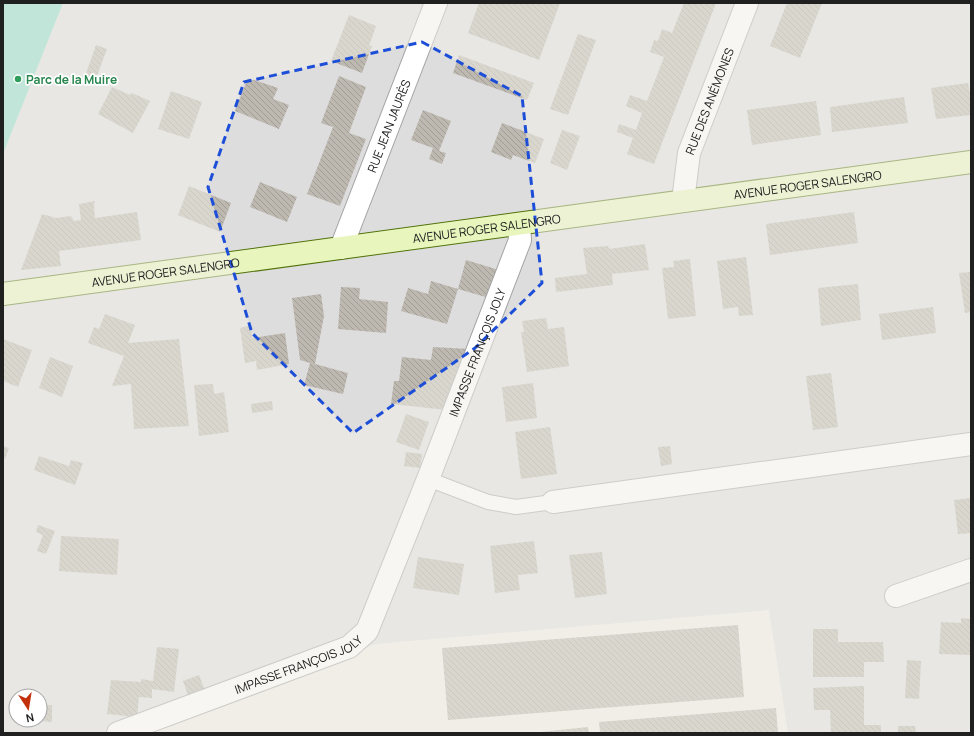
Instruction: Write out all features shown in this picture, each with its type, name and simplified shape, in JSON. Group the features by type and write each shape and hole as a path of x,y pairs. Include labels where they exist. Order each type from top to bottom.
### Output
{"street":[{"name":"RUE JEAN JAURÈS","path":"341,248 436,3"},
{"name":"RUE DES ANÉMONES","path":"683,202 688,153 747,3"},
{"name":"AVENUE ROGER SALENGRO","path":"3,294 971,162"},
{"name":"IMPASSE FRANÇOIS JOLY","path":"118,733 349,647 367,631 428,479 520,240 519,224"},
{"path":"552,502 971,444"},
{"path":"896,596 971,570"}],"lane":[{"path":"428,479 488,502 516,507 552,502"}],"highlighted area":[{"path":"422,42 522,96 542,283 475,348 353,433 252,333 208,187 244,82"}],"shaded area":[{"name":"Parc de la Muire","path":"3,3 63,3 3,154"},
{"path":"63,3 971,3 971,733 788,733 769,610 375,644 136,733 3,733 3,154"}],"building":[{"path":"479,3 560,3 539,60 468,33"},
{"path":"684,3 716,3 654,164 627,154 633,138 617,132 619,124 636,130 642,113 626,106 630,95 647,101 664,57 650,52 654,40 658,41 662,29 672,33"},
{"path":"787,3 822,3 800,58 770,46"},
{"path":"349,15 376,26 369,46 372,46 362,73 331,61"},
{"path":"578,34 596,40 568,115 550,109"},
{"path":"96,45 107,49 94,84 84,79"},
{"path":"459,55 534,83 527,100 453,73"},
{"path":"339,76 366,87 349,133 366,139 340,206 307,194 333,127 321,123"},
{"path":"248,78 278,88 273,99 289,105 279,129 235,111"},
{"path":"968,83 971,100 971,115 936,119 931,88"},
{"path":"112,87 130,95 132,93 150,101 133,133 98,114"},
{"path":"171,91 202,102 189,139 158,129"},
{"path":"904,97 908,123 832,132 830,107"},
{"path":"816,101 821,135 752,145 747,110"},
{"path":"423,110 451,121 439,151 446,153 442,164 429,159 433,148 411,140"},
{"path":"502,123 544,139 535,163 513,155 511,160 491,152"},
{"path":"562,130 580,136 567,170 550,163"},
{"path":"260,182 297,197 287,222 250,207"},
{"path":"189,186 231,203 220,232 178,215"},
{"path":"95,201 95,218 137,212 141,240 59,251 61,266 21,270 42,214 56,218 71,216 74,221 81,220 79,204"},
{"path":"854,212 858,243 770,255 766,224"},
{"path":"645,244 649,270 612,274 613,285 556,292 555,278 587,274 583,248 608,246 609,249"},
{"path":"746,257 753,315 739,316 738,307 723,309 717,261"},
{"path":"690,259 696,316 668,319 662,268 674,267 673,261"},
{"path":"466,260 499,270 489,298 458,289"},
{"path":"971,272 971,312 965,313 959,273"},
{"path":"431,281 458,289 447,324 401,311 408,288 428,294"},
{"path":"858,284 861,320 821,326 818,288"},
{"path":"341,287 360,288 359,299 388,302 386,333 338,329"},
{"path":"321,294 324,316 315,364 348,373 343,394 304,385 310,363 300,360 292,298"},
{"path":"933,307 936,333 882,340 879,314"},
{"path":"105,314 135,325 128,343 179,339 189,426 134,429 131,384 112,386 124,356 88,343 94,327 99,329"},
{"path":"546,318 548,329 564,327 569,366 527,372 521,332 524,332 522,321"},
{"path":"251,325 252,338 285,333 289,364 257,370 256,361 245,363 240,328"},
{"path":"3,339 32,350 18,387 3,381 5,366 3,366"},
{"path":"433,347 469,349 447,410 391,404 394,381 399,381 402,357 431,360"},
{"path":"50,357 73,366 62,397 39,388"},
{"path":"831,373 838,427 813,430 806,376"},
{"path":"533,383 537,418 506,422 502,387"},
{"path":"213,384 214,394 224,392 229,432 199,436 194,385"},
{"path":"272,401 273,410 252,413 251,404"},
{"path":"406,414 429,422 419,450 396,442"},
{"path":"550,427 557,474 521,479 515,432"},
{"path":"3,446 9,448 5,459 3,458"},
{"path":"670,446 672,464 661,466 658,447"},
{"path":"406,452 422,454 420,468 404,466"},
{"path":"39,456 69,466 71,460 83,463 75,485 34,470"},
{"path":"971,498 971,533 958,534 954,500"},
{"path":"38,525 55,531 46,554 37,551 43,535 36,532"},
{"path":"61,536 119,539 117,575 59,571"},
{"path":"534,541 538,573 518,575 520,590 495,593 490,546"},
{"path":"602,552 607,594 575,598 569,555"},
{"path":"418,557 464,564 459,595 413,588"},
{"path":"961,618 971,619 971,655 939,654 941,622 961,623"},
{"path":"738,625 744,697 448,720 442,648"},
{"path":"813,629 838,629 838,642 883,642 884,662 864,662 864,677 813,677"},
{"path":"157,647 179,649 174,692 152,689 152,698 139,697 137,717 107,714 111,680 141,682 141,679 153,681"},
{"path":"907,660 921,661 919,699 905,698"},
{"path":"199,675 206,693 189,698 183,681"},
{"path":"864,686 864,725 881,725 881,733 831,733 830,710 814,710 813,688"},
{"path":"48,705 52,705 52,722 48,722"},
{"path":"776,708 778,733 600,733 599,722"},
{"path":"898,726 915,726 916,733 898,733"},
{"path":"588,727 589,733 540,733 540,732"}],"place":[{"name":"Parc de la Muire","path":"18,79"}]}
